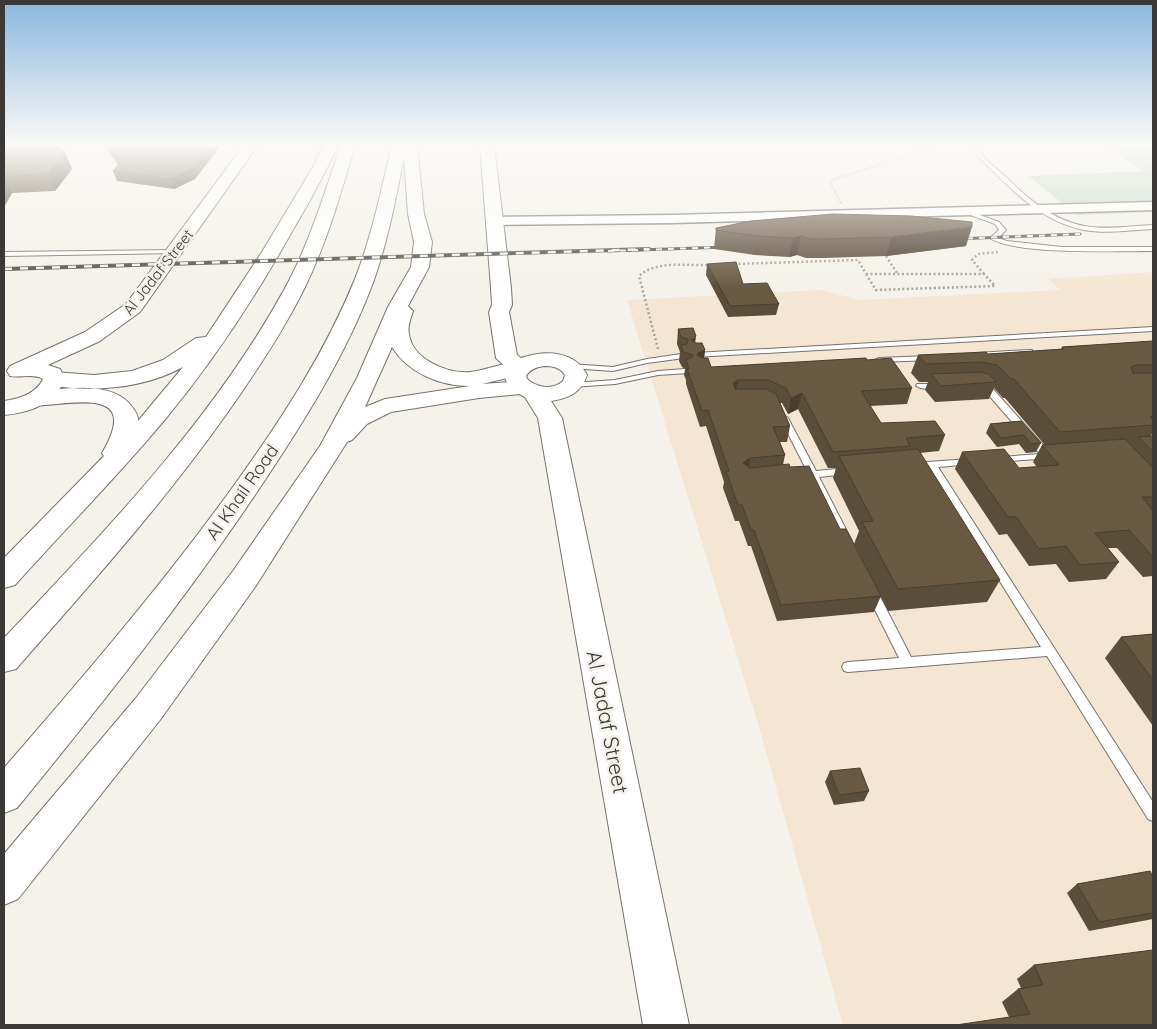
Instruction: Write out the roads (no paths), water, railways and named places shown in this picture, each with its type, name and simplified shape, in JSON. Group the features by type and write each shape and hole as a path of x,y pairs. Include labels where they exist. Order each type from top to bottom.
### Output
{"main road":[{"name":"Al Jadaf Street","path":"9,373 94,336 123,318 133,308 175,252 216,193"},
{"path":"4,577 139,436 180,386 240,304 306,193"},
{"path":"4,659 86,570 165,477 223,402 264,341 294,290 314,247 332,193"},
{"name":"Al Khail Road","path":"4,795 164,601 231,510 281,436 318,375 345,324 364,280 377,242 388,193"},
{"path":"4,885 159,694 244,579 332,447 368,378 398,307 420,267 423,250 416,214 415,193"},
{"name":"Al Jadaf Street","path":"491,193 502,305 499,312 506,354 509,360 544,382"},
{"path":"410,286 398,334 403,347 414,360 433,371 459,378 482,377 544,382"},
{"path":"9,373 38,369 52,374 54,379 97,383 119,380 162,369 195,351 240,304"},
{"name":"Al Jadaf Street","path":"502,305 508,311 517,333 524,342 544,382 666,1025"},
{"name":"Al Jadaf Street","path":"35,400 52,386 54,379 71,357 94,336"},
{"path":"332,447 358,419 385,406 544,382"},
{"path":"4,408 62,395 88,394 111,399 123,409 128,422 124,438 93,485"}],"street":[{"path":"494,224 1153,206"},
{"path":"494,224 506,228 536,222"}],"lane":[{"path":"1022,193 1039,209 1060,222 1085,228 1153,226"},
{"path":"964,211 997,223 1003,230 993,238 1006,243 1062,249 1153,249"},
{"path":"4,254 175,252"},
{"path":"695,354 1153,329"},
{"path":"967,355 1036,351"},
{"path":"544,382 661,358 681,356"},
{"path":"870,361 938,357"},
{"path":"544,382 615,382 658,372 685,371"},
{"path":"974,384 989,390 1052,456 927,466 1050,651 1153,814"},
{"path":"920,386 947,385"},
{"path":"778,407 853,555"},
{"path":"794,476 863,470"},
{"path":"867,582 907,662"},
{"path":"848,667 1050,651"}],"railway":[{"path":"955,239 1080,234"},
{"path":"608,251 727,247"},
{"path":"4,269 649,249"}]}
